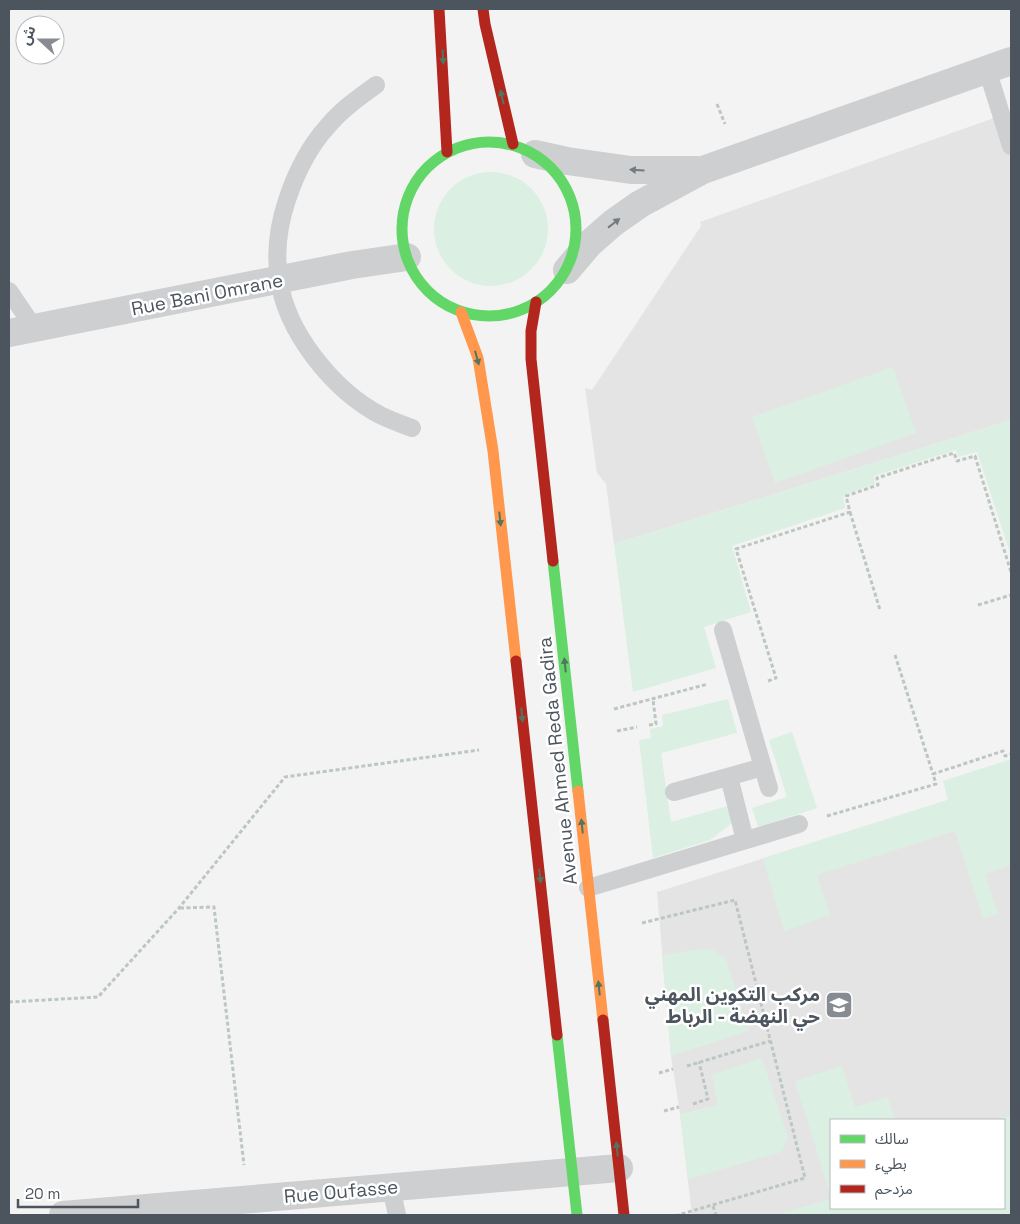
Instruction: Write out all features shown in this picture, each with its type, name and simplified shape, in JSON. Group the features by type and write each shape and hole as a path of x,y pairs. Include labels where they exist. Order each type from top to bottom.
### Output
{"main road":[{"path":"439,9 447,152"},
{"path":"484,9 485,24 524,149"},
{"path":"490,141 524,149 559,176 573,206 576,238 567,270 552,291 536,302 512,313 486,317 460,312 438,300 424,288 414,273 407,258 402,234 404,210 407,202 413,187 427,167 447,152 467,144 490,141"},
{"name":"Avenue Ahmed Reda Gadira","path":"536,302 531,331 531,359 624,1215"},
{"name":"Avenue Ahmed Reda Gadira","path":"460,312 478,358 493,451 577,1215"}],"street":[{"path":"567,270 589,244 613,223 640,204 703,170 999,65"},
{"path":"524,149 567,161 631,170 703,170"},
{"name":"Rue Bani Omrane","path":"9,333 352,265 407,258"},
{"name":"Rue Oufasse","path":"63,1215 619,1168"}],"lane":[{"path":"999,65 1011,146"},
{"path":"376,85 343,110 326,127 307,154 293,183 283,214 278,246 279,279 289,313 304,344 326,371 351,395 380,415 412,428"},
{"path":"9,292 35,329"},
{"path":"724,630 769,788"},
{"path":"674,792 763,767"},
{"path":"729,777 745,840"},
{"path":"588,888 799,824"},
{"path":"391,1187 397,1215"}],"path":[{"path":"880,610 846,496 878,486 877,478 954,453 957,461 974,456 1011,572"},
{"path":"614,709 653,699 776,678 736,549 850,512"},
{"path":"978,605 1011,594"},
{"path":"799,824 936,784 895,655"},
{"path":"649,725 656,724 653,699"},
{"path":"617,731 637,727"},
{"path":"9,1002 98,997 179,908 285,776 479,750"},
{"path":"933,774 1003,751 1005,756 1011,754"},
{"path":"642,923 735,900 805,1178 678,1215"},
{"path":"179,908 214,907 248,1199"},
{"path":"687,1066 770,1040"},
{"path":"693,1104 708,1099 699,1062"},
{"path":"659,1073 673,1069"},
{"path":"664,1112 680,1107"},
{"path":"713,1206 716,1215"}],"shaded area":[{"path":"1011,112 1011,420 614,544 606,484 597,473 585,388 592,390 701,226 700,222"},
{"name":"مركب التكوين المهني حي النهضة - الرباط","path":"1011,780 1011,1215 692,1215 671,1056 657,892"}],"green space":[{"path":"491,172 513,177 531,189 543,207 548,229 543,251 531,269 513,281 491,286 469,281 451,269 439,251 434,229 439,207 451,189 469,177"},
{"path":"893,367 916,433 775,483 752,417"},
{"path":"1011,420 1011,556 977,452 958,457 956,450 874,476 875,484 843,495 845,508 732,546 751,612 704,627 716,668 633,692 614,544"},
{"path":"728,699 737,733 661,753 671,822 728,806 732,823 710,840 653,858 639,740 651,738 650,729 663,726 662,715"},
{"path":"792,732 817,808 758,827 752,808 787,797 769,740"},
{"path":"1011,759 1011,865 985,874 998,914 983,919 955,831 817,875 830,915 784,931 763,858 948,800 943,781"},
{"path":"700,949 713,950 726,959 749,1031 671,1056 662,955"},
{"path":"762,1058 788,1138 781,1152 688,1179 680,1114 718,1105 712,1075"},
{"path":"842,1066 855,1107 888,1097 895,1119 830,1119 830,1194 795,1081"},
{"path":"1011,1115 1011,1215 774,1215 830,1199 830,1209 1005,1209 1005,1119 998,1119"}],"traffic: fast":[{"path":"480,142 498,142 530,152 551,167 566,188 576,220 576,229 576,238 566,270 551,291 530,306 514,312 498,316 480,316 448,306 427,291 412,270 406,254 402,238 402,220 412,188 427,167 448,152 464,146 480,142"},
{"path":"553,561 578,791"},
{"path":"557,1035 577,1215"}],"traffic: slow":[{"path":"461,312 478,358 493,451 516,661"},
{"path":"578,791 603,1020"}],"traffic: jam":[{"path":"439,9 447,152"},
{"path":"483,9 513,144"},
{"path":"536,302 531,331 531,359 553,561"},
{"path":"516,661 557,1035"},
{"path":"603,1020 624,1215"}],"place":[{"name":"مركب التكوين المهني حي النهضة - الرباط","path":"839,1005"}]}
